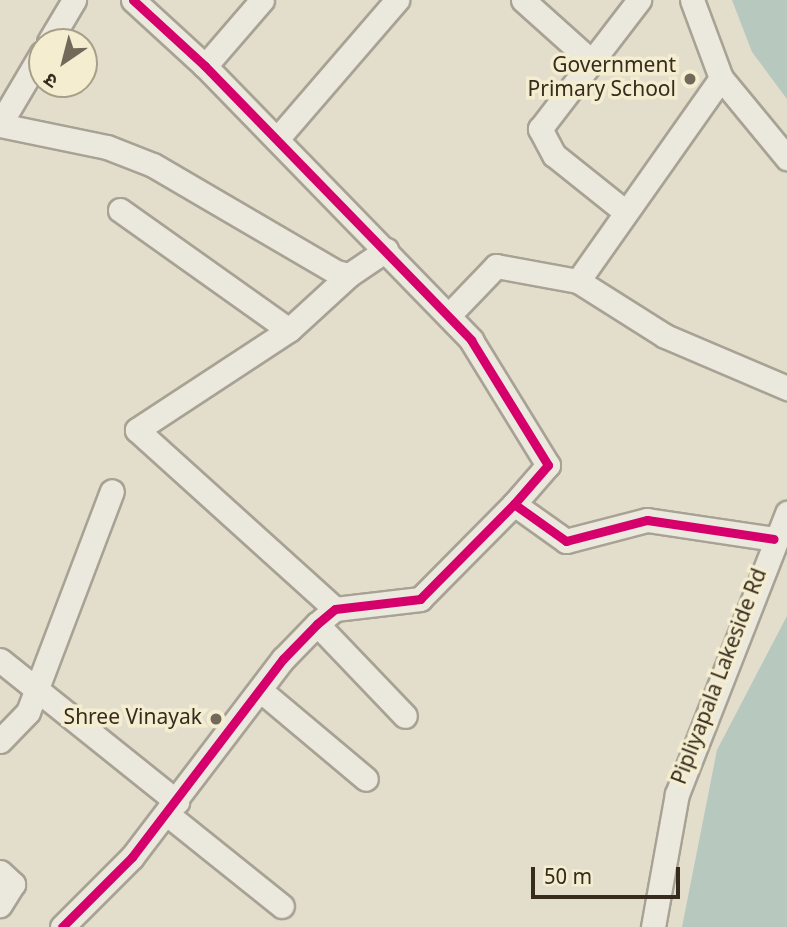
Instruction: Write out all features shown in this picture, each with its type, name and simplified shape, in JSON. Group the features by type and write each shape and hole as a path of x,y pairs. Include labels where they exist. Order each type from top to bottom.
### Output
{"street":[{"path":"57,28 74,0"},
{"path":"62,927 172,808 261,690 317,624 335,609 420,599 514,504 548,465 449,315 205,66 133,0"},
{"path":"205,66 262,0"},
{"path":"277,139 397,0"},
{"path":"523,0 591,61"},
{"path":"623,210 554,155 540,129 639,0"},
{"path":"692,0 721,78 787,158"},
{"path":"28,77 0,125 107,147 153,165 349,275"},
{"path":"578,281 623,210 721,78"},
{"path":"120,210 289,330"},
{"path":"335,609 137,430 289,330 349,275 386,250"},
{"path":"449,315 496,266 578,281 665,336 787,388"},
{"path":"0,741 28,712 36,685 112,491"},
{"path":"514,504 566,541 647,520 774,539"},
{"name":"Pipliyapala Lakeside Rd","path":"653,927 677,794 774,539 787,513"},
{"path":"317,624 405,716"},
{"path":"0,660 36,685 282,906"},
{"path":"261,690 366,779"},
{"path":"0,872 13,884 0,905"}],"shaded area":[{"path":"732,0 787,0 787,99 752,52"},
{"path":"787,616 787,927 682,927 717,750"}],"cycle path":[{"path":"133,0 205,66 471,340 548,465 514,504"},
{"path":"62,927 132,857 283,659 317,624 335,609 420,599 514,504 566,541 647,520 774,539"}],"place":[{"name":"Government Primary School","path":"690,79"},
{"name":"Shree Vinayak","path":"216,719"}]}
